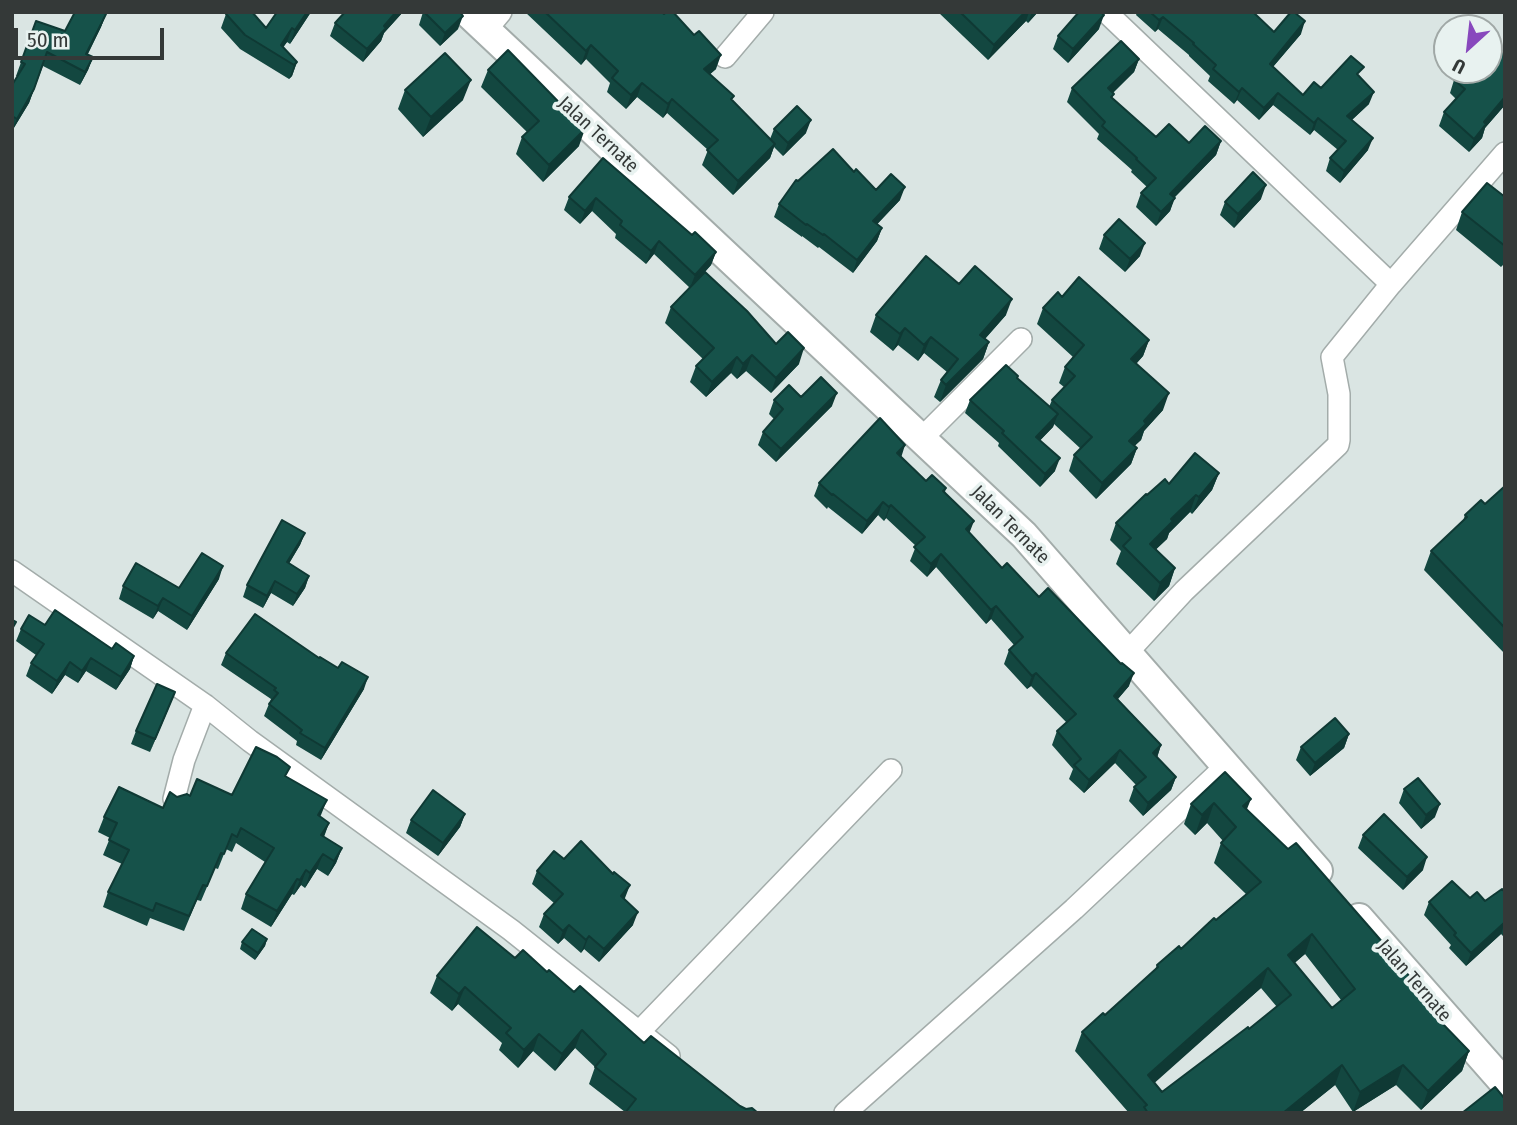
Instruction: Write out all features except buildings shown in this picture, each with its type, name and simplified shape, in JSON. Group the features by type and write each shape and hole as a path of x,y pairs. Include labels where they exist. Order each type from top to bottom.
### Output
{"street":[{"path":"725,57 763,12"},
{"path":"1106,12 1391,284"},
{"name":"Jalan Ternate","path":"485,18 1024,535 1505,1084"},
{"path":"1127,653 1184,591 1338,445 1339,394 1332,357 1391,284 1505,153"},
{"path":"921,439 1021,339"},
{"path":"12,571 205,705 250,741 510,930 680,1065"},
{"path":"174,799 184,760 205,705"},
{"path":"845,1113 1074,909 1226,766"},
{"path":"639,1032 891,770"}]}
